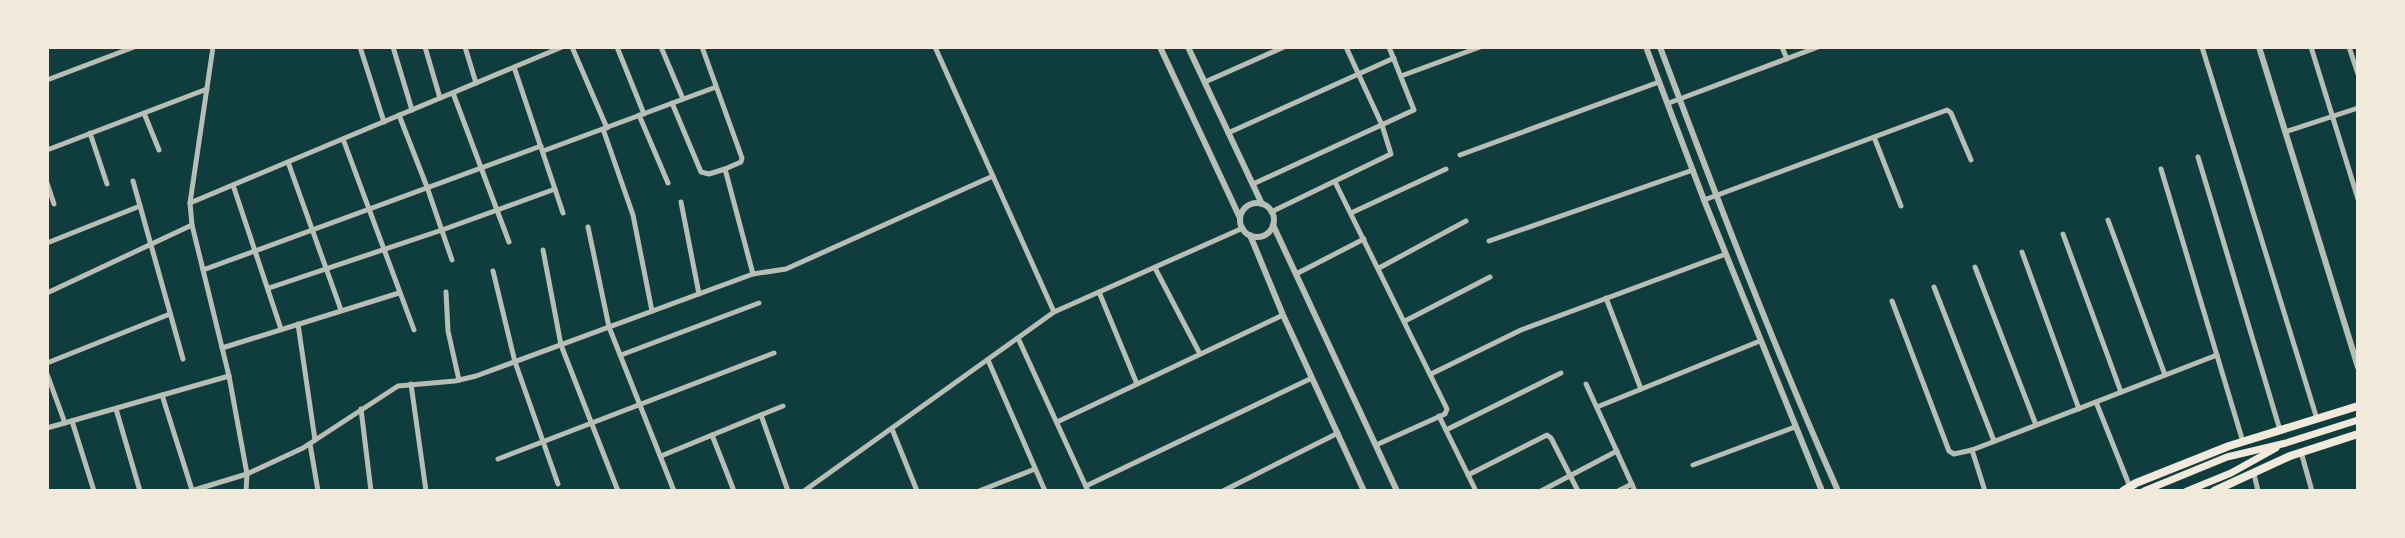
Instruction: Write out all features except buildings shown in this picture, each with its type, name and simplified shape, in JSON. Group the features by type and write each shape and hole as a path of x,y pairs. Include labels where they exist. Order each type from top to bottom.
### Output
{"main road":[{"path":"2126,489 2243,442 2358,406"},
{"path":"2144,491 2227,457 2286,443 2358,420"},
{"path":"2214,491 2301,452 2358,434"},
{"path":"2187,491 2231,473 2286,443"}],"street":[{"path":"47,80 134,47"},
{"path":"213,47 190,203 192,225 229,376 247,474 246,491"},
{"path":"360,47 384,122"},
{"path":"393,47 412,110"},
{"path":"425,47 440,98"},
{"path":"465,47 477,83"},
{"path":"190,203 562,47"},
{"path":"572,47 605,128 633,215 652,311"},
{"path":"617,47 668,183"},
{"path":"661,47 683,99"},
{"path":"672,103 701,172 709,174 741,162 742,158 702,47"},
{"path":"936,47 1054,312"},
{"path":"1160,47 1240,218 1242,228 1250,235 1283,315 1364,491"},
{"path":"1188,47 1262,204 1272,212 1273,225 1397,491"},
{"path":"1205,82 1284,47"},
{"path":"1272,212 1391,154 1382,125 1346,47"},
{"path":"1253,184 1414,110 1389,47"},
{"path":"1401,76 1480,47"},
{"path":"1646,47 1704,200 1822,491"},
{"path":"1660,47 1716,195 1838,491"},
{"path":"1782,47 1787,59"},
{"path":"1669,103 1818,47"},
{"path":"2202,47 2317,419"},
{"path":"2259,47 2358,367"},
{"path":"2311,47 2358,199"},
{"path":"2349,47 2358,74"},
{"path":"1228,133 1394,58"},
{"path":"514,67 563,213"},
{"path":"1460,155 1660,82"},
{"path":"203,270 482,167 605,128 716,87"},
{"path":"47,150 207,89"},
{"path":"453,93 509,242"},
{"path":"2285,132 2358,108"},
{"path":"1704,200 1947,110 1951,113 1971,160"},
{"path":"144,113 159,150"},
{"path":"399,115 452,260"},
{"path":"90,133 107,184"},
{"path":"1874,137 1901,206"},
{"path":"343,139 414,330"},
{"path":"2198,158 2280,430"},
{"path":"289,162 341,310"},
{"path":"725,169 753,274"},
{"path":"1351,213 1446,169"},
{"path":"2161,169 2243,442"},
{"path":"1489,241 1693,170"},
{"path":"162,395 191,491 247,474 313,442 387,391 411,384 459,380 753,274 786,269 993,176"},
{"path":"133,181 183,359"},
{"path":"1335,181 1447,409 1440,416 1376,445"},
{"path":"47,183 54,204"},
{"path":"233,185 257,250 281,329"},
{"path":"269,288 555,189"},
{"path":"681,202 699,294"},
{"path":"1240,218 1249,205 1262,204"},
{"path":"47,243 140,206"},
{"path":"1379,268 1466,220"},
{"path":"2108,220 2165,375"},
{"path":"47,293 192,225"},
{"path":"1250,235 1266,234 1273,225"},
{"path":"588,227 610,327 674,491"},
{"path":"808,490 1054,312 1242,228"},
{"path":"2063,234 2121,392"},
{"path":"1296,274 1364,239"},
{"path":"543,250 561,345 618,491"},
{"path":"2022,253 2079,408"},
{"path":"1431,374 1521,330 1726,254"},
{"path":"1975,267 2036,425"},
{"path":"1155,268 1200,354"},
{"path":"493,271 515,362 558,484"},
{"path":"1405,321 1490,277"},
{"path":"1934,287 1994,441"},
{"path":"446,292 448,331 459,380"},
{"path":"1099,292 1137,384"},
{"path":"222,348 399,293"},
{"path":"1606,298 1641,389"},
{"path":"1892,301 1949,451 1957,455 2217,355"},
{"path":"621,355 759,303"},
{"path":"47,363 170,314"},
{"path":"1057,422 1283,315"},
{"path":"298,324 318,491"},
{"path":"1018,338 1087,488 1312,378"},
{"path":"1597,407 1760,341"},
{"path":"498,459 774,353"},
{"path":"988,360 1045,491"},
{"path":"1446,430 1561,373"},
{"path":"47,374 65,423"},
{"path":"47,428 229,376"},
{"path":"411,384 426,491"},
{"path":"1586,384 1635,491"},
{"path":"2096,402 2126,489"},
{"path":"661,456 783,406"},
{"path":"116,408 140,491"},
{"path":"361,409 371,491"},
{"path":"761,415 788,491"},
{"path":"1440,416 1476,491"},
{"path":"72,421 94,491"},
{"path":"1693,465 1795,427"},
{"path":"892,429 917,491"},
{"path":"1223,491 1338,433"},
{"path":"712,435 734,491"},
{"path":"1468,475 1547,435 1578,491"},
{"path":"1972,450 1985,491"},
{"path":"1541,491 1617,451"},
{"path":"2301,452 2312,491"},
{"path":"979,491 1035,468"},
{"path":"2253,474 2258,491"},
{"path":"1618,491 1632,484"}]}
